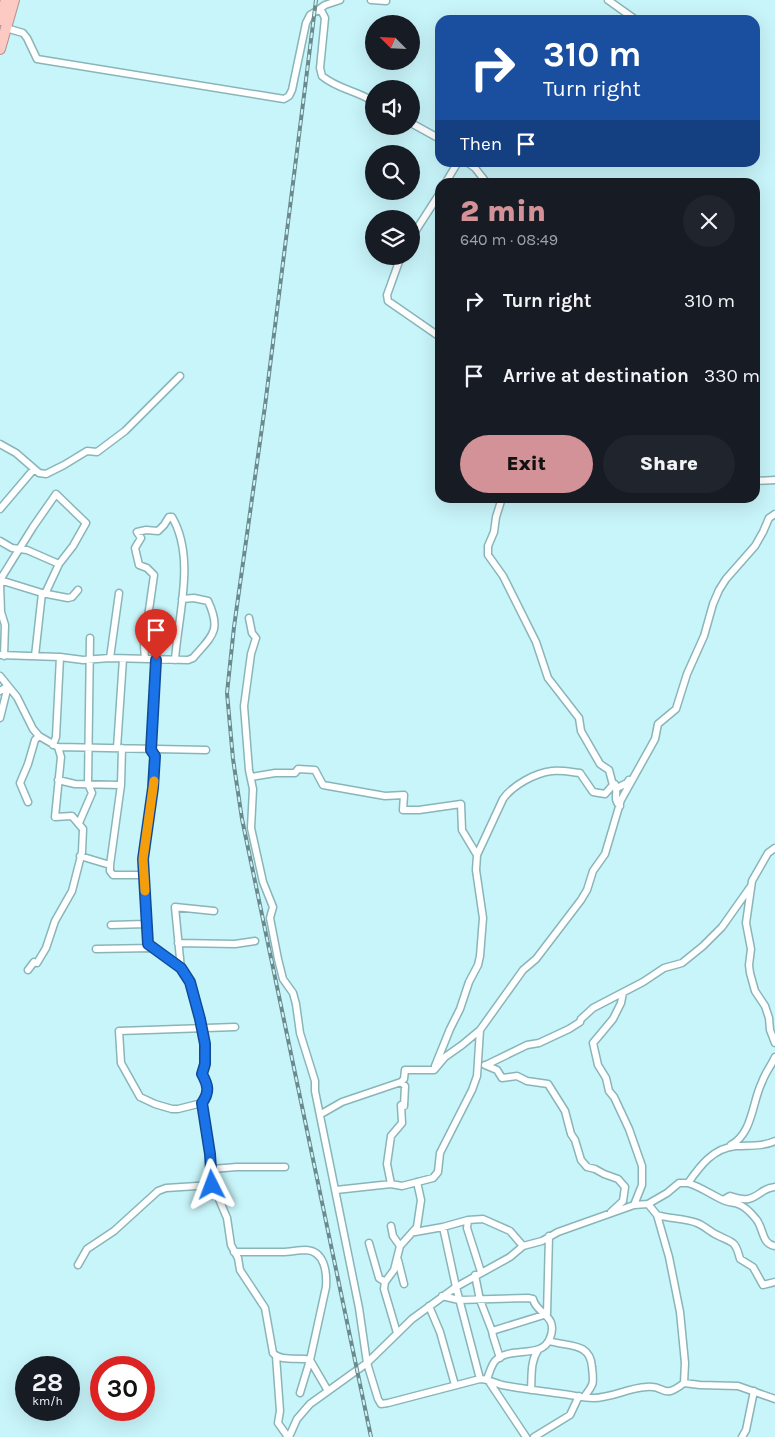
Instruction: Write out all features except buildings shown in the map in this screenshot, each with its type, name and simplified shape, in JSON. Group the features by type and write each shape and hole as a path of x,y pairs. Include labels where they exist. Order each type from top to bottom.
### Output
{"highway":[{"path":"0,49 6,0"},
{"path":"3,24 14,0"}],"street":[{"path":"3,24 23,33 37,59 284,99 290,96 292,90 306,22 310,15 325,5 340,0"},
{"path":"372,0 385,0"},
{"path":"608,0 629,15"},
{"path":"318,10 322,12 325,18 320,68 322,76 334,84 365,98"},
{"path":"420,127 435,136"},
{"path":"448,178 455,167"},
{"path":"474,167 483,178"},
{"path":"420,224 435,202"},
{"path":"398,265 387,295 388,301 435,334"},
{"path":"0,444 16,453 39,472 46,474 87,452 97,452 125,431 180,376"},
{"path":"0,509 34,468"},
{"path":"760,481 775,480"},
{"path":"35,656 44,594 60,564 86,523 56,494 0,581 1,612 4,625 2,655 90,660 110,658 188,660 193,658 213,635 215,616 208,601 194,598 182,599"},
{"path":"500,503 494,532 488,546 488,555 503,576 536,642 548,678 579,718 580,731 600,764 610,770 615,786 615,798 620,806"},
{"path":"434,1070 441,1049 460,1009 469,982 478,965 483,918 476,870 477,855 503,799 507,793 523,782 546,772 580,773 593,792 605,794 615,786 627,783 642,764 655,739 658,724 676,709 687,674 704,636 719,590 726,579 755,546 769,518 775,514"},
{"path":"145,659 144,645 154,575 147,568 139,565 135,548 141,538 137,532 146,530 158,531 169,517 174,519 184,551 184,575 175,660"},
{"path":"0,541 19,550 27,550 60,564"},
{"path":"0,581 44,594 68,598 72,597 78,590"},
{"path":"110,658 119,592"},
{"path":"249,618 252,633 256,638 251,654 244,706 253,790 251,828 263,882 273,907 270,918 283,979 293,993 300,1033 315,1081 315,1090 359,1308 367,1363 381,1404 480,1379 531,1390 582,1396 609,1396 640,1387 652,1386 667,1393 674,1391 684,1383 685,1363 680,1312 669,1258 657,1215 648,1204"},
{"path":"79,823 92,793 88,784 90,638"},
{"path":"28,970 34,962 37,963 46,948 55,921 72,891 83,844 83,829 72,816 56,817 61,757 56,746 60,657"},
{"path":"123,658 120,748 121,785 110,872 113,875 143,875"},
{"path":"156,660 151,750 155,756 153,788 143,859 148,944 181,968 190,982 202,1029 205,1058 202,1074 206,1082 208,1096 202,1103 178,1109 155,1104 140,1097 121,1062 120,1030 202,1029 234,1028"},
{"path":"0,676 17,698 33,729 39,736 56,746 206,750"},
{"path":"0,691 8,686"},
{"path":"0,718 8,686"},
{"path":"28,802 20,783 35,740 39,736"},
{"path":"251,777 275,773 295,773 298,769 315,770 323,785 385,796 404,795 403,810 419,810 461,804 462,830 477,855"},
{"path":"320,1114 342,1102 401,1082 404,1079 405,1070 434,1070 445,1057 462,1046 480,1030 523,970 536,959 581,900 587,890 593,871 605,854 620,806 633,776"},
{"path":"58,780 75,784 121,785"},
{"path":"775,848 768,853 754,876 746,923 751,949 749,965 754,991 769,1018 770,1030 775,1043"},
{"path":"80,856 110,865"},
{"path":"486,1066 526,1045 539,1043 569,1029 580,1022 588,1011 656,975 664,968 682,963 722,927 751,886"},
{"path":"181,968 175,907 214,911"},
{"path":"111,924 146,924"},
{"path":"178,943 235,944 255,942"},
{"path":"96,949 152,948"},
{"path":"622,993 621,1003 613,1019 593,1043 598,1065 606,1078 609,1091 614,1097 629,1129 642,1166 642,1186 634,1205"},
{"path":"336,1190 391,1184 402,1186 432,1178 438,1172 440,1153 472,1090 479,1063 480,1030"},
{"path":"688,1183 703,1162 739,1141 750,1118 762,1081 775,1057"},
{"path":"479,1063 497,1070 502,1078 517,1076 527,1081 548,1084 566,1111 571,1134 575,1140 581,1160 587,1167 618,1179 625,1187 623,1201 610,1214"},
{"path":"391,1184 387,1164 391,1136 402,1123 401,1105 404,1106 406,1086 401,1082"},
{"path":"202,1103 212,1170 212,1185 227,1218 230,1245 240,1270 265,1308 270,1340 273,1353 276,1356 280,1411 278,1422 288,1437 297,1419 310,1404 346,1380 367,1363 397,1333 442,1296 510,1257 523,1246 542,1241 549,1236 634,1205 648,1204 667,1193 679,1183 688,1183 723,1200 741,1205 757,1219 762,1228 764,1239 775,1246"},
{"path":"715,1154 734,1146 763,1145 775,1141"},
{"path":"212,1170 237,1167 285,1167"},
{"path":"397,1333 384,1289 385,1282 394,1270 400,1246 418,1228 421,1200 417,1182"},
{"path":"78,1266 87,1249 114,1231 158,1191 166,1188 212,1185"},
{"path":"723,1200 730,1196 746,1200 765,1188 775,1187"},
{"path":"657,1215 697,1223 719,1237 728,1239 738,1250 740,1259 753,1267 763,1285 775,1282"},
{"path":"414,1232 468,1220 483,1219 510,1231 523,1246"},
{"path":"468,1220 467,1228 478,1274 480,1300 500,1358"},
{"path":"391,1226 393,1236 400,1246"},
{"path":"443,1227 459,1300 480,1379"},
{"path":"547,1314 549,1236"},
{"path":"369,1243 379,1278 385,1282"},
{"path":"234,1252 290,1252 305,1250 312,1251 322,1260 325,1268 326,1287 310,1360 300,1393"},
{"path":"398,1259 404,1284"},
{"path":"442,1296 459,1300 528,1298 533,1299 534,1304 547,1314 551,1322 552,1335 544,1347 538,1350 504,1355 495,1361 487,1379"},
{"path":"429,1306 440,1332 455,1385"},
{"path":"492,1331 547,1314"},
{"path":"534,1437 570,1415 582,1396 594,1383 592,1361 589,1352 579,1346 562,1345 549,1341"},
{"path":"531,1390 532,1365 538,1350"},
{"path":"276,1356 310,1360"},
{"path":"310,1360 328,1392"},
{"path":"487,1379 526,1437"},
{"path":"684,1383 700,1386 738,1386 775,1399"},
{"path":"742,1437 746,1430 754,1391"}],"railway":[{"path":"316,0 227,693 233,759 242,819 371,1437"}],"slow traffic":[{"path":"145,891 143,859 154,781"}],"route":[{"path":"156,660 151,750 155,756 153,788 143,859 148,944 181,968 186,974 200,1019 205,1044 205,1064 202,1074 206,1082 208,1096 202,1103 212,1170 212,1185"}]}
